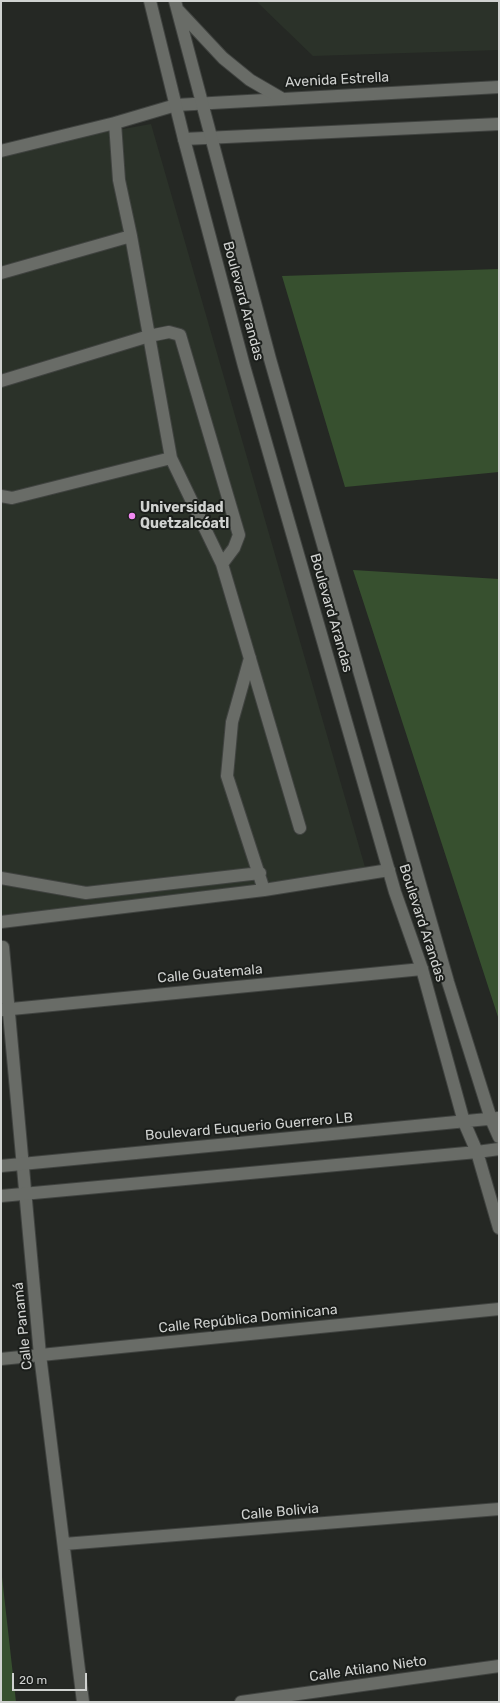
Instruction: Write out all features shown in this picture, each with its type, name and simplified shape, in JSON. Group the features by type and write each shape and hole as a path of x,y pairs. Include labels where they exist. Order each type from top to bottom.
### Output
{"street":[{"name":"Boulevard Arandas","path":"150,1 184,139 244,366 389,870 422,969 464,1122 477,1152 499,1228"},
{"name":"Boulevard Arandas","path":"176,5 270,359 448,982 495,1119 499,1137"},
{"path":"176,5 223,58 250,80 281,98"},
{"name":"Avenida Estrella","path":"1,151 115,123 176,105 202,102 499,87"},
{"path":"115,123 118,180 131,236 171,458 222,564 300,828"},
{"path":"184,139 499,124"},
{"path":"1,273 131,236"},
{"path":"1,381 149,336 169,332 180,335 239,535 234,548 222,564"},
{"path":"1,496 12,498 171,458"},
{"path":"250,658 232,722 227,776 260,873 264,890"},
{"path":"1,922 264,890 389,870"},
{"path":"1,878 86,893 260,873"},
{"name":"Calle Panamá","path":"3,947 5,1009 23,1163 40,1354 83,1702"},
{"name":"Calle Guatemala","path":"5,1009 422,969"},
{"name":"Boulevard Euquerio Guerrero LB","path":"1,1166 495,1119"},
{"path":"1,1196 499,1149"},
{"name":"Calle República Dominicana","path":"1,1360 40,1354 499,1309"},
{"name":"Calle Bolivia","path":"64,1544 499,1509"},
{"name":"Calle Atilano Nieto","path":"241,1702 499,1666"}],"shaded area":[{"path":"256,1 499,1 499,50 313,56"},
{"name":"Universidad Quetzalcóatl","path":"151,124 369,881 1,917 1,151"}],"green space":[{"path":"499,269 499,472 345,487 282,276"},
{"path":"353,570 499,579 499,1020"},
{"path":"1,1568 16,1702 1,1702"}],"place":[{"name":"Universidad Quetzalcóatl","path":"132,516"}]}
